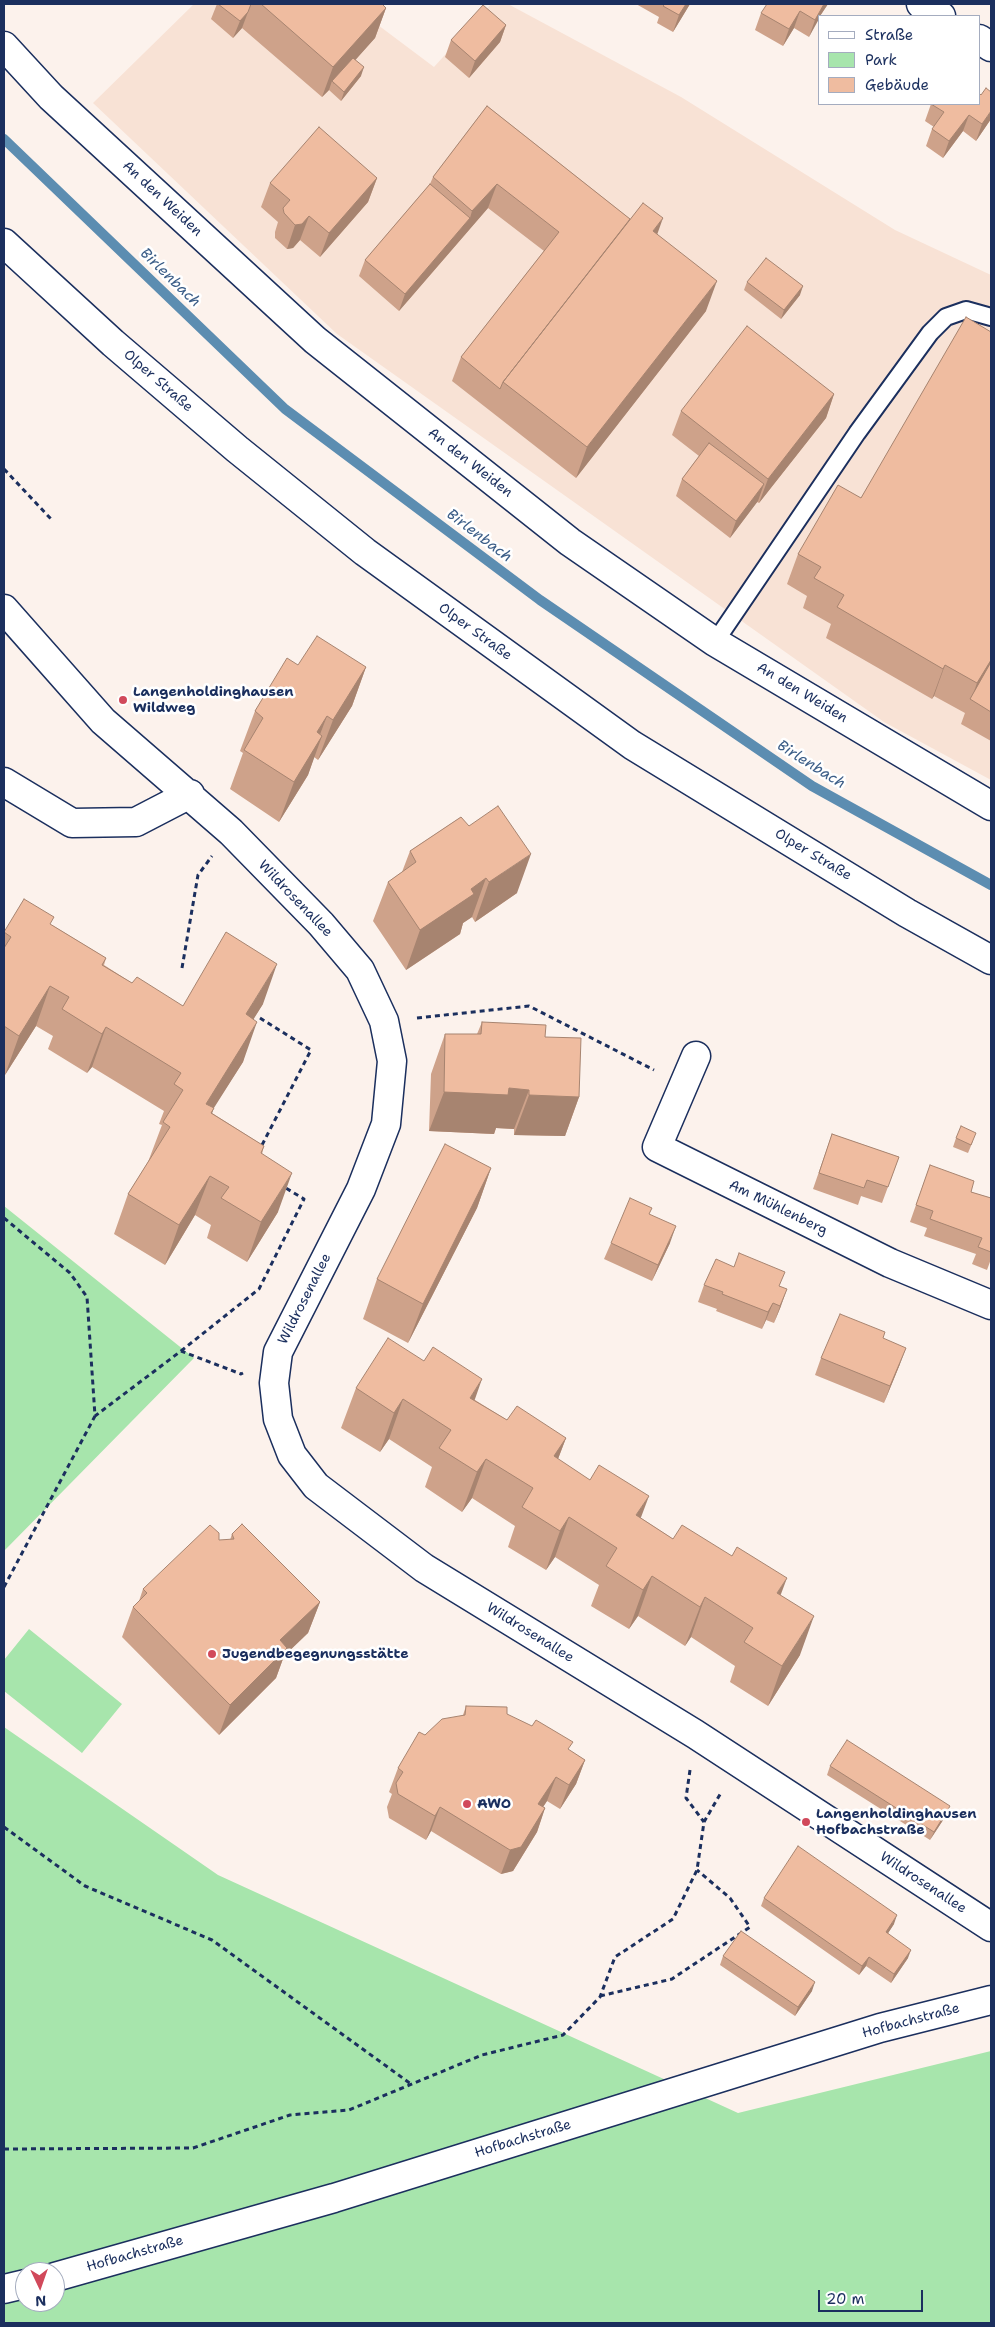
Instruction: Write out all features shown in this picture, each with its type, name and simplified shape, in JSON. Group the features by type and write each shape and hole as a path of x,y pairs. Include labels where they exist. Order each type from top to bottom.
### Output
{"street":[{"path":"921,4 939,15"},
{"path":"980,40 991,47"},
{"name":"An den Weiden","path":"4,46 51,97 315,340 570,542 716,642 991,806"},
{"name":"Olper Straße","path":"4,243 113,342 230,443 365,552 632,745 907,913 991,960"},
{"name":"Wildrosenallee","path":"4,609 102,721 190,794 231,832 321,924 360,970 384,1021 392,1061 386,1124 361,1189 278,1352 274,1383 278,1418 292,1455 316,1486 424,1568 695,1734 991,1927"},
{"path":"4,782 72,823 136,822 190,794"},
{"name":"Am Mühlenberg","path":"696,1056 657,1147 890,1263 991,1305"},
{"name":"Hofbachstraße","path":"65,2274 334,2198 880,2028 991,2000"}],"lane":[{"path":"716,642 857,433 930,333 946,317 966,310 991,317"}],"path":[{"path":"4,469 51,519"},
{"path":"182,968 198,874 231,832"},
{"path":"384,1021 529,1006 684,1085"},
{"path":"260,1018 311,1050 260,1151"},
{"path":"4,1587 95,1416 259,1289 304,1199 281,1186"},
{"path":"4,1218 70,1273 87,1297 95,1416"},
{"path":"181,1351 241,1374 278,1352"},
{"path":"695,1734 686,1798 704,1822"},
{"path":"4,2149 193,2148 290,2114 349,2110 482,2055 563,2035 600,1997 616,1957 673,1919 697,1870 704,1822 739,1763"},
{"path":"4,1827 85,1886 212,1940 412,2085"},
{"path":"600,1997 672,1979 750,1927 730,1898 697,1870"}],"shaded area":[{"path":"194,4 350,4 434,67 491,4 508,4 681,97 895,230 991,275 991,780 884,722 337,334 93,103"}],"green space":[{"path":"4,1206 194,1358 4,1551"},
{"path":"29,1629 122,1704 82,1753 4,1691 4,1660"},
{"path":"4,1727 218,1875 738,2113 991,2051 991,2323 4,2323"}],"building":[{"path":"218,4 251,4 248,12 240,21"},
{"path":"261,4 382,4 386,8 333,67"},
{"path":"665,4 686,4 679,15 663,6"},
{"path":"767,4 824,4 815,20 800,11 789,29 761,13"},
{"path":"483,5 506,25 475,61 451,40"},
{"path":"353,58 364,67 344,92 332,81"},
{"path":"986,88 991,92 991,111 982,124 969,115 949,141 932,129 944,112 933,105 980,105 981,95"},
{"path":"487,106 630,219 503,382 500,389 461,357 559,232 497,184 472,211 433,177"},
{"path":"319,127 377,178 329,233 309,216 302,224 295,225 284,213 283,208 290,200 270,183"},
{"path":"430,184 470,218 405,294 365,260"},
{"path":"643,203 663,218 653,231 717,281 587,447 503,382"},
{"path":"766,258 803,286 784,310 747,282"},
{"path":"966,317 991,332 991,660 977,683 945,665 943,669 837,607 844,595 814,578 821,567 798,554 838,485 861,498"},
{"path":"747,326 834,394 768,479 681,411"},
{"path":"709,443 764,484 736,521 682,479"},
{"path":"317,636 366,667 333,720 327,716 317,732 322,736 294,782 244,750 263,718 255,711 287,658 298,665"},
{"path":"991,662 991,712 970,699"},
{"path":"498,806 531,854 489,882 486,878 471,889 474,894 420,930 388,882 416,862 410,851 461,817 469,826"},
{"path":"24,899 54,917 50,924 106,958 102,965 132,983 137,977 183,1006 226,932 277,964 246,1014 257,1022 206,1104 214,1108 211,1113 264,1146 261,1153 292,1173 261,1222 221,1198 229,1187 210,1176 179,1225 128,1194 170,1127 163,1122 183,1090 174,1084 181,1073 106,1027 102,1034 62,1009 69,997 50,986 19,1036 4,1026 4,948 11,937 4,932"},
{"path":"482,1022 546,1025 545,1037 581,1038 579,1097 529,1095 529,1090 509,1088 508,1095 444,1092 445,1034 481,1034"},
{"path":"961,1126 976,1133 971,1145 956,1138"},
{"path":"832,1134 899,1157 888,1187 867,1180 864,1188 819,1173"},
{"path":"445,1144 491,1168 423,1304 377,1279"},
{"path":"930,1165 974,1181 971,1192 991,1198 991,1252 978,1247 982,1238 930,1219 933,1211 916,1205"},
{"path":"630,1198 652,1208 649,1214 676,1226 658,1265 611,1243"},
{"path":"739,1253 785,1272 779,1286 787,1289 780,1306 773,1303 768,1312 704,1285 716,1259 734,1267"},
{"path":"840,1314 885,1332 883,1338 906,1348 890,1386 821,1358"},
{"path":"388,1338 424,1361 433,1347 482,1379 470,1398 507,1420 517,1406 566,1438 554,1456 590,1480 599,1465 649,1496 636,1515 673,1539 682,1525 732,1556 737,1547 787,1578 777,1593 814,1616 782,1666 744,1642 753,1628 705,1597 700,1607 652,1576 643,1590 606,1566 617,1548 569,1517 560,1531 522,1507 533,1488 486,1459 477,1472 439,1448 451,1430 403,1399 394,1413 356,1388"},
{"name":"Jugendbegegnungsstätte","path":"242,1524 320,1602 280,1640 287,1648 230,1705 133,1607 147,1593 143,1589 210,1525 219,1533 219,1540 234,1539 232,1534"},
{"name":"AWO","path":"466,1706 507,1707 507,1714 532,1726 536,1720 573,1742 568,1749 585,1760 569,1785 556,1777 538,1804 545,1808 521,1847 510,1850 440,1807 435,1816 398,1794 396,1783 403,1772 398,1768 419,1732 425,1735 442,1719 465,1715"},
{"path":"847,1740 950,1806 934,1832 830,1766"},
{"path":"798,1846 897,1915 886,1932 911,1950 894,1974 869,1957 862,1966 764,1898"},
{"path":"741,1931 815,1982 798,2007 723,1956"}],"waterway":[{"name":"Birlenbach","path":"4,139 285,409 540,600 812,786 991,885"}],"place":[{"name":"Langenholdinghausen Wildweg","path":"123,700"},
{"name":"Jugendbegegnungsstätte","path":"212,1654"},
{"name":"AWO","path":"467,1804"},
{"name":"Langenholdinghausen Hofbachstraße","path":"806,1822"}]}
